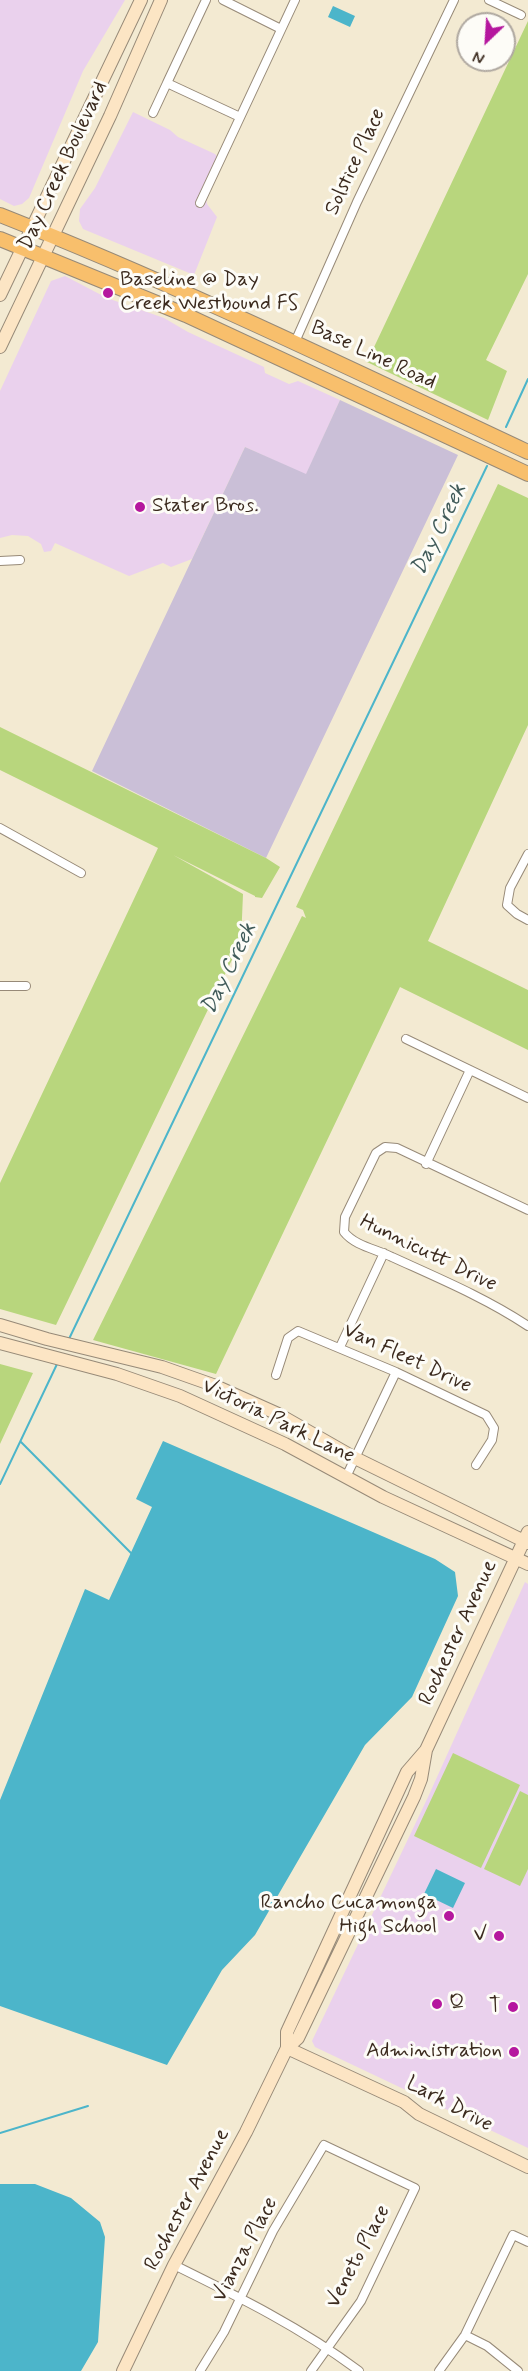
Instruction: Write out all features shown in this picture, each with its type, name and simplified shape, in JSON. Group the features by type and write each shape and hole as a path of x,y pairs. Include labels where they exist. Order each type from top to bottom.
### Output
{"main road":[{"name":"Base Line Road","path":"0,215 179,289 528,452"},
{"name":"Base Line Road","path":"0,239 186,315 528,474"}],"street":[{"name":"Day Creek Boulevard","path":"0,296 141,0"},
{"name":"Day Creek Boulevard","path":"0,347 110,116 161,0"},
{"path":"153,113 206,0"},
{"path":"223,0 281,29"},
{"path":"200,203 295,0"},
{"name":"Solstice Place","path":"295,342 357,202 454,0"},
{"path":"489,0 505,4 521,15"},
{"path":"167,83 240,117"},
{"path":"0,561 20,561"},
{"path":"0,828 81,873"},
{"path":"528,854 510,888 507,904 517,914 528,920"},
{"path":"0,986 26,986"},
{"path":"406,1039 528,1098"},
{"path":"470,1070 426,1164 528,1210"},
{"name":"Hunnicutt Drive","path":"426,1164 397,1148 385,1147 376,1153 345,1216 344,1232 351,1241 384,1253 455,1287 528,1326"},
{"path":"340,1347 384,1253"},
{"name":"Victoria Park Lane","path":"0,1325 46,1339 162,1367 213,1385 278,1414 355,1458 527,1539"},
{"name":"Van Fleet Drive","path":"276,1376 288,1338 298,1331 340,1347 486,1415 494,1428 492,1440 476,1465"},
{"name":"Victoria Park Lane","path":"0,1343 137,1380 180,1396 285,1444 408,1508 528,1564"},
{"path":"346,1477 396,1372"},
{"name":"Rochester Avenue","path":"123,2371 174,2265 246,2132 287,2048 298,2038 414,1797 422,1779 426,1750 527,1539"},
{"name":"Lark Drive","path":"287,2048 404,2102 419,2114 528,2167"},
{"name":"Veneto Place","path":"311,2371 361,2301 415,2188 324,2145"},
{"name":"Vianza Place","path":"200,2371 224,2332 273,2231 324,2145"},
{"path":"439,2371 465,2335 513,2235 528,2241"},
{"path":"174,2265 284,2320 327,2347 359,2371"},
{"path":"465,2335 487,2346 518,2371"}],"shaded area":[{"path":"0,0 125,0 83,71 29,198 22,204 14,206 0,199"},
{"path":"133,112 215,154 222,162 206,198 207,204 217,217 194,275 83,229 79,221 80,209 95,188"},
{"path":"65,276 107,298 164,318 188,332 264,367 265,373 289,384 298,381 340,400 306,475 245,447 192,559 171,567 163,563 129,576 55,543 51,551 44,552 41,544 28,536 12,535 0,538 0,391 51,281"},
{"path":"340,400 458,455 266,858 92,771 245,447 306,474"},
{"name":"Rancho Cucamonga High School","path":"525,1582 528,1584 528,2148 315,2047 312,2041 428,1797"}],"green space":[{"path":"528,21 528,274 486,360 507,371 488,420 367,362 504,72 516,72 516,46"},
{"path":"498,484 528,498 528,725 428,941 528,990 528,1050 400,987 216,1374 93,1340 302,916 306,918 303,910 296,907"},
{"path":"0,727 280,867 262,898 255,897 173,855 243,894 241,941 56,1325 0,1309 0,1183 158,848 0,770"},
{"path":"0,1364 33,1373 0,1444"},
{"path":"453,1753 520,1785 481,1868 414,1836"},
{"path":"520,1791 528,1795 528,1869 520,1886 484,1869"}],"water":[{"path":"333,6 355,16 350,27 328,17"},
{"path":"163,1441 435,1559 455,1572 458,1596 412,1697 365,1745 255,1935 222,1970 167,2065 0,2006 0,1800 85,1589 109,1600 152,1507 136,1499"},
{"path":"436,1869 465,1883 453,1908 424,1894"},
{"path":"0,2184 35,2184 71,2198 100,2222 105,2237 98,2342 81,2371 0,2371"}],"waterway":[{"name":"Day Creek","path":"506,427 528,379"},
{"name":"Day Creek","path":"68,1341 487,466"},
{"name":"Day Creek","path":"0,1484 58,1362"},
{"path":"21,1442 131,1553"},
{"path":"0,2133 88,2106"}],"place":[{"name":"Baseline @ Day Creek Westbound FS","path":"108,293"},
{"name":"Stater Bros.","path":"140,507"},
{"name":"Rancho Cucamonga High School","path":"449,1916"},
{"name":"V","path":"499,1936"},
{"name":"Q","path":"437,2004"},
{"name":"T","path":"513,2007"},
{"name":"Administration","path":"514,2052"}]}
